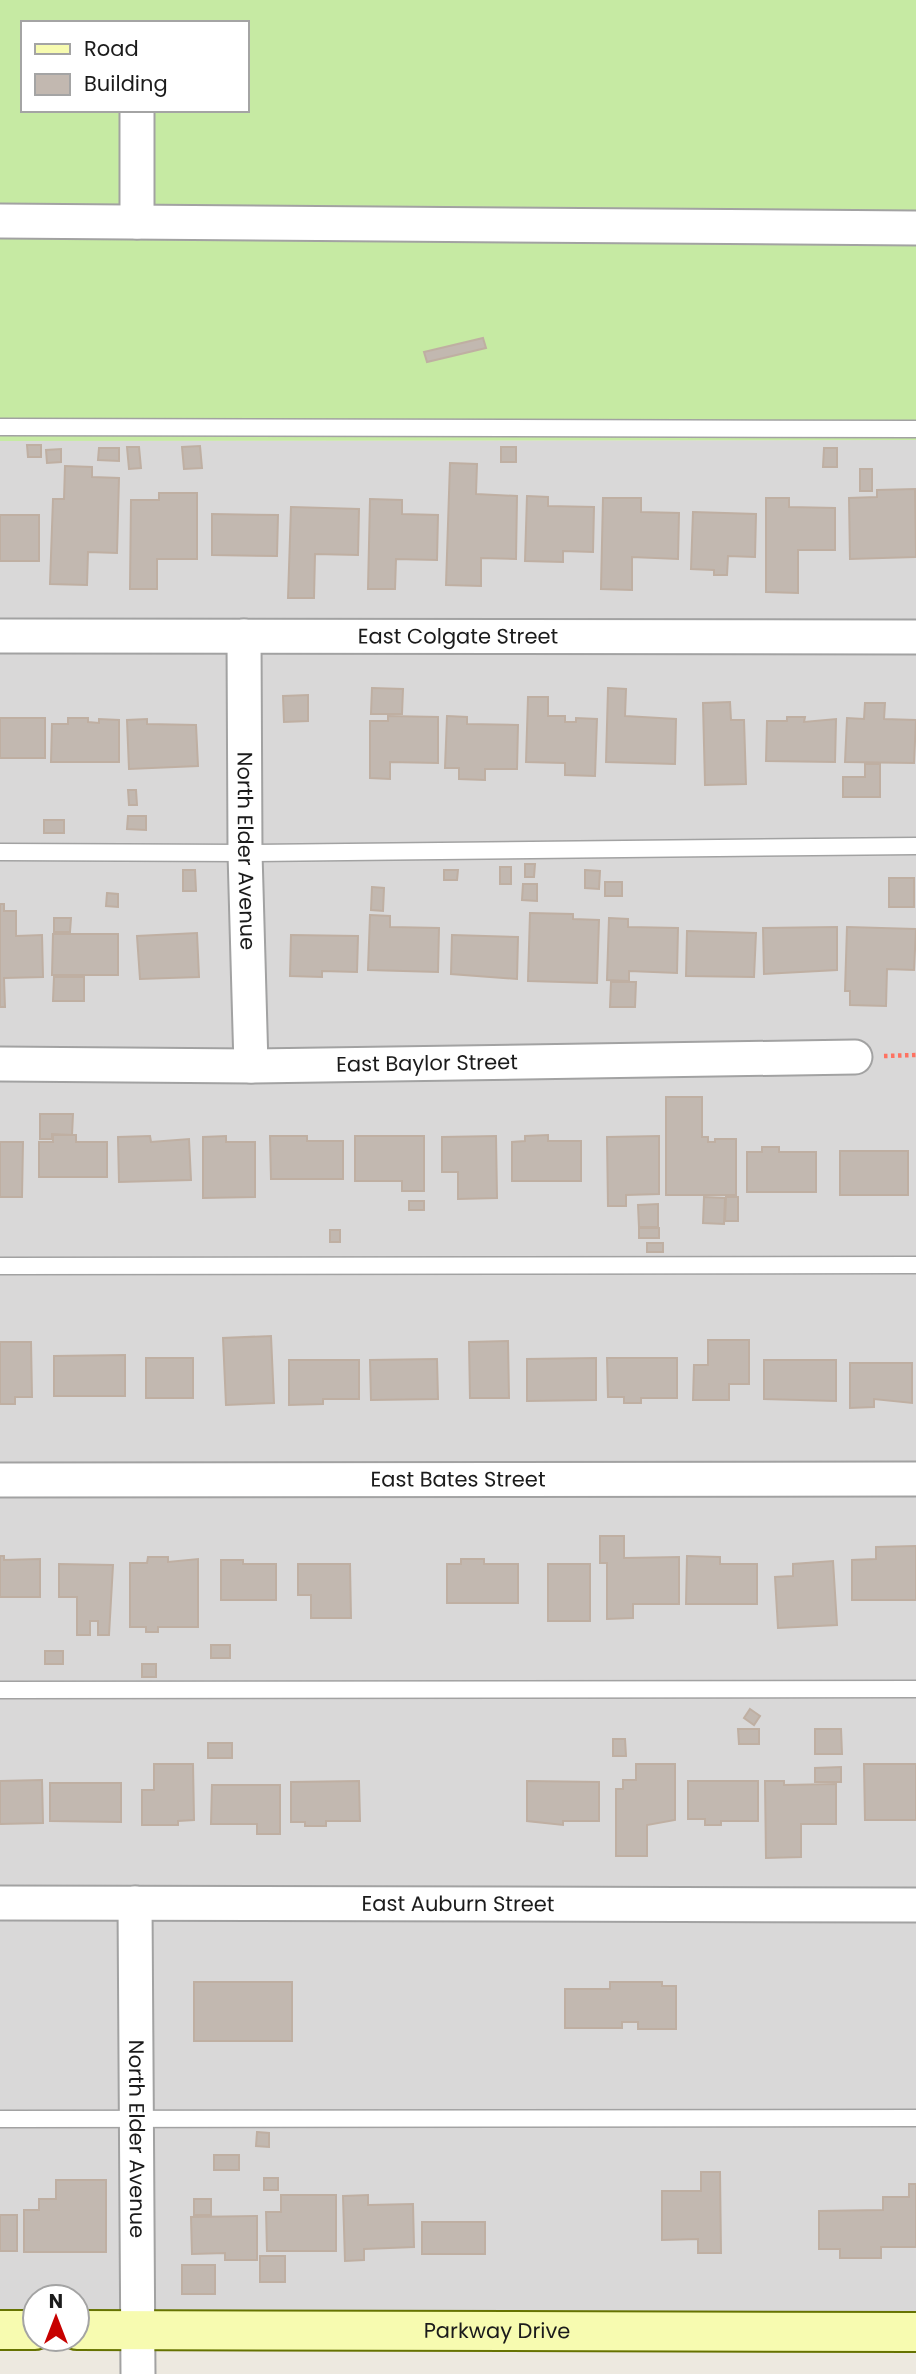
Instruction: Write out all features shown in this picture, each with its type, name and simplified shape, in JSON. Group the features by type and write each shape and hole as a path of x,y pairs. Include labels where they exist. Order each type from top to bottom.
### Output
{"street":[{"path":"137,112 137,222"},
{"path":"0,221 916,228"},
{"name":"East Colgate Street","path":"0,636 916,637"},
{"name":"North Elder Avenue","path":"244,636 245,853 251,1066"},
{"name":"East Baylor Street","path":"0,1064 251,1066 855,1057"},
{"name":"East Bates Street","path":"0,1480 916,1479"},
{"name":"East Auburn Street","path":"0,1903 916,1905"},
{"name":"North Elder Avenue","path":"135,1903 138,2374"},
{"path":"0,2330 21,2330"},
{"name":"Parkway Drive","path":"91,2330 916,2333"}],"lane":[{"path":"0,428 916,429"},
{"path":"0,852 245,853 916,846"},
{"path":"0,1266 916,1265"},
{"path":"0,1690 916,1689"},
{"path":"0,2119 916,2118"}],"shaded area":[{"path":"916,440 916,2311 91,2312 91,2283 21,2283 21,2312 0,2312 0,441"}],"green space":[{"path":"0,0 916,0 916,440 0,441"}],"building":[{"path":"483,338 486,348 427,362 424,352"},
{"path":"27,445 41,445 41,457 28,457"},
{"path":"200,446 202,468 184,469 182,447"},
{"path":"127,447 139,447 141,468 129,469"},
{"path":"501,447 516,447 516,462 501,462"},
{"path":"99,448 119,448 119,461 98,460"},
{"path":"824,448 837,448 837,467 823,467"},
{"path":"61,449 61,462 47,463 46,450"},
{"path":"450,463 477,464 476,494 517,496 516,559 481,558 481,586 446,585"},
{"path":"65,466 92,467 92,477 119,478 117,553 88,552 87,585 50,584 53,499 64,499"},
{"path":"860,469 872,469 872,491 860,491"},
{"path":"915,489 916,557 850,559 849,498 877,497 877,490"},
{"path":"159,493 197,493 197,559 157,559 157,589 130,589 131,500 159,500"},
{"path":"527,496 548,497 548,506 594,507 593,552 563,551 563,562 525,561"},
{"path":"603,498 641,498 641,512 679,513 678,559 632,557 632,590 601,589"},
{"path":"766,498 789,498 789,507 835,508 835,550 798,550 798,593 766,592"},
{"path":"370,499 402,500 402,514 438,515 437,560 396,559 395,589 368,589"},
{"path":"291,507 359,509 358,555 315,554 314,598 288,598"},
{"path":"693,512 756,514 755,557 728,556 727,575 714,575 714,570 691,569"},
{"path":"212,514 278,515 277,556 212,555"},
{"path":"0,515 39,515 39,561 0,561"},
{"path":"372,688 403,689 402,714 371,714"},
{"path":"608,688 626,689 625,716 676,719 675,764 606,762"},
{"path":"308,695 308,721 284,722 283,696"},
{"path":"528,697 548,697 548,716 565,716 565,722 576,722 576,718 597,719 595,776 565,775 565,763 526,762"},
{"path":"730,702 731,720 744,720 746,784 705,785 703,703"},
{"path":"865,703 885,703 884,719 916,720 914,763 845,762 847,718 864,719"},
{"path":"388,716 438,717 438,763 390,762 390,779 370,778 370,721 388,721"},
{"path":"447,716 467,717 467,724 518,725 517,769 485,769 485,780 459,779 459,768 445,768"},
{"path":"787,717 805,717 804,722 836,719 835,762 766,761 767,721 787,721"},
{"path":"0,718 45,718 45,758 0,758"},
{"path":"68,718 88,718 88,722 99,723 99,719 119,720 119,762 51,762 52,724 68,724"},
{"path":"147,719 147,724 196,725 198,766 129,769 127,720"},
{"path":"865,764 880,764 880,797 843,797 843,777 865,777"},
{"path":"128,790 136,790 137,805 129,805"},
{"path":"128,816 146,816 146,830 127,829"},
{"path":"44,820 64,820 64,833 44,833"},
{"path":"525,864 535,864 534,877 525,877"},
{"path":"500,867 511,867 511,884 500,884"},
{"path":"183,870 195,870 196,891 183,891"},
{"path":"444,870 458,870 457,880 444,880"},
{"path":"585,870 600,871 599,889 585,888"},
{"path":"889,878 914,878 914,907 889,907"},
{"path":"605,882 622,882 622,896 605,896"},
{"path":"523,884 537,884 537,901 522,900"},
{"path":"372,887 384,888 383,911 371,910"},
{"path":"107,893 118,894 118,907 106,906"},
{"path":"0,904 4,904 4,911 16,911 16,936 42,935 43,977 4,978 5,1007 0,1007"},
{"path":"530,913 573,914 573,919 599,920 597,983 528,981"},
{"path":"370,915 390,916 390,927 439,928 438,972 368,970"},
{"path":"54,918 71,918 70,932 54,932"},
{"path":"609,918 628,919 628,927 678,928 677,973 629,971 629,981 607,980"},
{"path":"837,927 837,970 764,974 763,928"},
{"path":"847,927 916,929 914,970 887,969 886,1006 850,1005 850,991 845,991"},
{"path":"687,931 756,933 754,977 686,976"},
{"path":"197,933 199,977 140,979 137,936"},
{"path":"53,934 118,934 118,975 52,975"},
{"path":"291,935 358,936 357,972 322,971 322,977 290,976"},
{"path":"452,935 518,937 517,979 451,974"},
{"path":"54,977 84,977 84,1001 53,1001"},
{"path":"611,982 636,982 635,1007 610,1007"},
{"path":"666,1097 702,1097 702,1137 708,1137 708,1142 715,1142 715,1139 736,1139 736,1195 666,1195"},
{"path":"40,1114 73,1114 72,1135 52,1134 52,1139 40,1139"},
{"path":"53,1135 76,1135 76,1142 107,1142 107,1177 39,1177 39,1142 53,1142"},
{"path":"548,1135 548,1141 581,1141 581,1181 512,1181 512,1142 525,1141 525,1136"},
{"path":"150,1136 151,1142 189,1139 191,1180 119,1182 118,1137"},
{"path":"226,1136 226,1142 255,1142 255,1197 203,1198 203,1137"},
{"path":"270,1136 307,1136 307,1141 343,1141 343,1179 271,1179"},
{"path":"355,1136 424,1136 424,1191 402,1191 402,1181 355,1181"},
{"path":"496,1136 497,1198 458,1199 458,1172 442,1172 442,1137"},
{"path":"659,1136 659,1194 626,1195 626,1206 608,1206 607,1137"},
{"path":"0,1142 23,1142 22,1197 0,1197"},
{"path":"762,1147 779,1147 779,1152 816,1152 816,1192 747,1192 747,1152 762,1152"},
{"path":"840,1151 908,1151 908,1195 840,1195"},
{"path":"704,1197 725,1198 724,1224 703,1223"},
{"path":"726,1197 738,1197 738,1221 725,1221"},
{"path":"409,1201 424,1201 424,1210 409,1210"},
{"path":"658,1204 658,1227 639,1227 638,1205"},
{"path":"639,1228 659,1228 659,1238 639,1238"},
{"path":"330,1230 340,1230 340,1242 330,1242"},
{"path":"647,1243 663,1243 663,1252 647,1252"},
{"path":"271,1336 274,1403 226,1405 223,1338"},
{"path":"708,1340 749,1340 749,1384 729,1384 729,1400 693,1400 694,1365 708,1365"},
{"path":"508,1341 509,1398 470,1398 469,1342"},
{"path":"0,1342 31,1342 32,1397 15,1397 15,1404 0,1404"},
{"path":"125,1355 125,1396 54,1396 54,1356"},
{"path":"146,1358 193,1358 193,1398 146,1398"},
{"path":"596,1358 596,1400 527,1401 527,1359"},
{"path":"607,1358 677,1358 677,1398 641,1398 641,1403 624,1403 624,1397 608,1397"},
{"path":"437,1359 438,1399 371,1400 370,1360"},
{"path":"289,1360 359,1360 359,1399 323,1399 323,1404 289,1405"},
{"path":"764,1360 836,1360 836,1401 764,1399"},
{"path":"850,1363 912,1363 912,1403 874,1399 874,1407 850,1408"},
{"path":"600,1536 624,1536 624,1558 679,1557 679,1604 633,1604 633,1618 607,1619 607,1563 600,1563"},
{"path":"916,1546 916,1600 852,1600 852,1560 876,1559 876,1547"},
{"path":"0,1556 4,1556 4,1560 40,1559 40,1597 0,1597"},
{"path":"687,1556 720,1557 720,1564 757,1564 757,1604 686,1604"},
{"path":"148,1557 168,1557 168,1562 198,1559 198,1627 158,1627 158,1632 146,1632 146,1627 130,1627 130,1563 147,1563"},
{"path":"461,1559 484,1559 484,1564 518,1564 518,1603 447,1603 447,1564 461,1564"},
{"path":"221,1560 243,1560 243,1564 276,1564 276,1600 221,1600"},
{"path":"833,1561 837,1625 778,1628 775,1577 793,1576 793,1564"},
{"path":"59,1564 113,1565 109,1635 98,1635 98,1621 90,1621 90,1635 77,1635 77,1597 59,1597"},
{"path":"298,1564 350,1564 351,1618 311,1618 311,1595 298,1595"},
{"path":"548,1564 590,1564 590,1621 548,1621"},
{"path":"211,1645 230,1645 230,1658 211,1658"},
{"path":"45,1651 63,1651 63,1664 45,1664"},
{"path":"142,1664 156,1664 156,1677 142,1677"},
{"path":"750,1709 760,1716 754,1725 744,1718"},
{"path":"738,1729 759,1729 759,1744 739,1744"},
{"path":"815,1729 841,1729 842,1754 815,1754"},
{"path":"613,1739 625,1739 626,1756 613,1756"},
{"path":"208,1743 232,1743 232,1758 208,1758"},
{"path":"154,1764 193,1764 194,1820 178,1821 178,1825 142,1825 142,1790 154,1790"},
{"path":"636,1764 675,1764 675,1820 647,1825 647,1856 616,1856 616,1789 623,1789 623,1780 636,1780"},
{"path":"864,1764 916,1764 916,1820 865,1820"},
{"path":"841,1767 841,1782 815,1782 815,1768"},
{"path":"42,1780 43,1823 0,1824 0,1781"},
{"path":"359,1781 360,1821 326,1821 326,1826 305,1826 305,1822 291,1822 291,1782"},
{"path":"527,1781 599,1782 599,1821 563,1821 563,1825 527,1821"},
{"path":"688,1781 758,1781 758,1821 721,1821 721,1825 705,1825 705,1819 688,1819"},
{"path":"765,1781 784,1781 784,1785 836,1784 836,1824 801,1824 801,1857 766,1858"},
{"path":"50,1783 121,1783 121,1822 50,1821"},
{"path":"212,1785 280,1785 280,1834 257,1834 257,1824 211,1824"},
{"path":"194,1982 292,1982 292,2041 194,2041"},
{"path":"610,1982 662,1982 662,1986 676,1986 676,2029 638,2029 638,2022 622,2022 622,2028 565,2028 565,1989 610,1989"},
{"path":"257,2132 269,2133 269,2147 256,2146"},
{"path":"214,2155 239,2155 239,2170 214,2170"},
{"path":"701,2172 720,2172 721,2253 698,2253 698,2239 662,2240 662,2191 701,2191"},
{"path":"264,2178 278,2178 278,2190 264,2190"},
{"path":"56,2180 106,2180 106,2252 24,2252 24,2210 39,2210 39,2199 56,2199"},
{"path":"909,2184 916,2184 916,2247 881,2247 881,2258 840,2258 840,2249 819,2249 819,2211 883,2210 883,2197 909,2197"},
{"path":"281,2195 336,2195 336,2251 267,2251 266,2212 281,2212"},
{"path":"368,2195 368,2205 413,2204 414,2247 364,2249 364,2260 345,2261 343,2196"},
{"path":"194,2199 211,2199 211,2215 194,2215"},
{"path":"0,2215 17,2215 17,2251 0,2251"},
{"path":"257,2216 257,2260 225,2260 225,2253 192,2254 191,2217"},
{"path":"422,2222 485,2222 485,2254 422,2254"},
{"path":"260,2256 285,2256 285,2282 260,2282"},
{"path":"182,2265 215,2265 215,2294 182,2294"}]}
